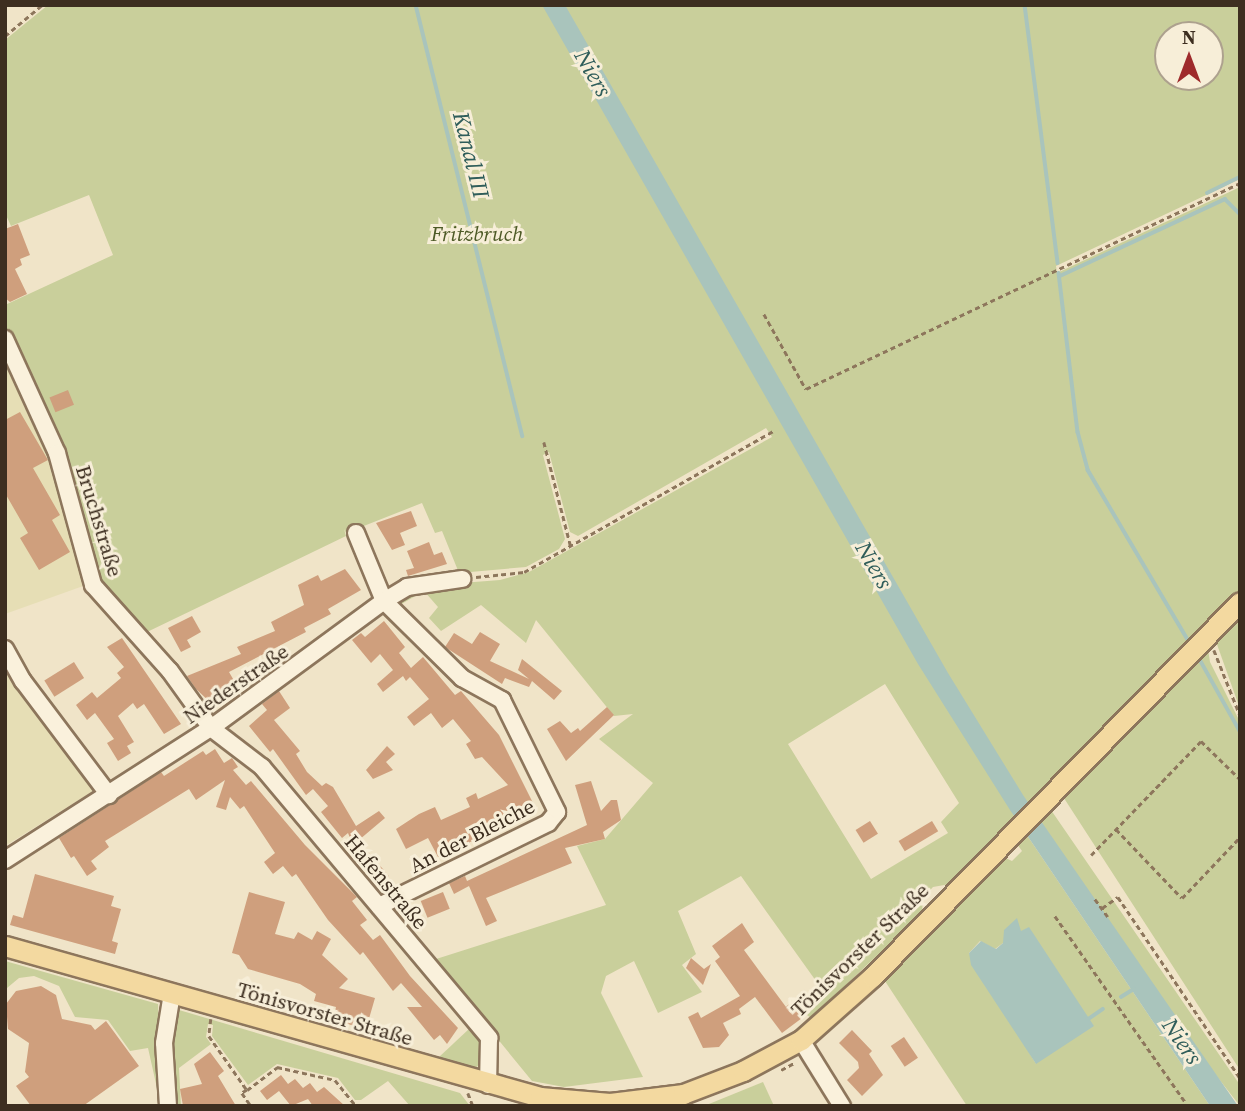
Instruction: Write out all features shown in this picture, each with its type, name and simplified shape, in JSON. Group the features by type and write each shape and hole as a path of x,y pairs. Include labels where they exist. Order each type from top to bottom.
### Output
{"main road":[{"name":"Tönisvorster Straße","path":"5,946 488,1085 540,1097 623,1101 682,1094 781,1061 872,977 1240,602"}],"street":[{"name":"Bruchstraße","path":"5,340 58,453 93,586 170,671 211,728"},
{"path":"356,533 384,601 407,587 462,579"},
{"name":"Niederstraße","path":"5,860 211,728 384,601"},
{"name":"An der Bleiche","path":"379,906 548,823 557,812 502,700 462,678 384,601"},
{"path":"5,649 23,681 108,795"},
{"name":"Hafenstraße","path":"211,728 262,767 489,1038 488,1085"},
{"path":"168,1106 164,1043 172,993"},
{"path":"801,1040 842,1106"}],"path":[{"path":"5,36 42,5"},
{"path":"764,314 806,389 1240,183"},
{"path":"462,579 524,572 775,430"},
{"path":"544,442 571,547"},
{"path":"1207,636 1240,715"},
{"path":"1091,855 1201,741 1240,779"},
{"path":"1116,829 1182,898 1240,837"},
{"path":"1102,908 1118,897 1240,1078"},
{"path":"1095,899 1108,918"},
{"path":"1055,916 1188,1106"},
{"path":"214,1006 209,1036 247,1090"},
{"path":"251,1106 242,1093 277,1067 335,1080 356,1106"}],"shaded area":[{"path":"5,349 58,473 86,585 5,614"},
{"path":"5,658 98,788 5,846"}],"green space":[{"name":"Fritzbruch","path":"48,5 1240,5 1240,179 1056,266 1057,273 1240,187 1240,593 1207,643 1210,662 1240,722 1240,1070 1060,792 1040,794 1240,1085 1240,1106 1012,813 1210,1106 967,1106 883,978 999,855 1012,861 1022,851 1006,828 950,884 933,887 923,898 922,913 811,1018 807,1015 826,995 741,876 678,911 696,954 682,965 702,992 658,1013 634,961 606,976 601,993 643,1077 564,1087 532,1081 433,960 606,905 577,846 605,839 653,783 599,739 633,714 614,716 536,620 526,643 481,605 441,631 429,618 438,607 424,591 398,606 396,600 423,586 500,580 529,572 772,437 766,428 578,536 570,532 549,452 543,455 565,539 559,549 526,567 459,573 442,531 435,533 422,503 346,533 344,529 346,536 147,632 97,581 57,439 5,325 5,305 113,255 89,195 11,226 5,213 5,40","holes":["885,684 959,803 941,822 948,833 871,879 788,744","980,941 995,949 1003,943 1036,1064 969,953"]},
{"path":"1240,610 1240,709 1214,636"},
{"path":"5,961 158,1004 161,1106 148,1048 130,1051 108,1020 75,1017 59,986 34,976 19,978 7,988"},
{"path":"179,1010 460,1093 470,1106 410,1106 388,1081 361,1100 355,1100 338,1078 277,1064 248,1085 212,1036 213,1025 208,1024 206,1037 211,1044 179,1068 181,1106 176,1106 171,1041"},
{"path":"470,1028 481,1042 480,1064 474,1069 438,1058"},
{"path":"763,1082 774,1106 704,1106"}],"water":[{"name":"Niers","path":"542,5 565,5 948,673 1023,795 1238,1106 1210,1106 1010,810 918,664"},
{"path":"1017,918 1021,931 1029,927 1094,1026 1036,1064 971,965 969,953 981,941 996,949 1003,943 1004,930"}],"building":[{"path":"18,224 30,255 20,259 22,265 15,269 27,294 10,302 5,298 5,229"},
{"path":"68,390 74,405 55,412 49,397"},
{"path":"20,412 48,460 33,468 60,515 52,520 70,552 39,570 20,538 28,533 5,493 5,420"},
{"path":"411,511 417,526 400,533 405,545 392,550 376,523"},
{"path":"429,542 434,555 442,552 447,564 408,576 406,570 414,568 407,551"},
{"path":"345,569 361,590 328,609 331,614 304,628 306,632 229,672 240,691 212,704 196,689 187,676 241,654 237,647 275,631 271,622 304,605 298,585 318,575 321,581"},
{"path":"192,616 201,632 187,640 191,647 181,652 168,628"},
{"path":"384,621 405,647 399,653 411,668 423,657 455,695 461,691 499,735 537,811 438,857 428,838 406,849 396,829 419,814 435,807 441,820 470,807 466,798 476,793 478,799 508,785 482,757 475,759 466,744 471,741 453,719 442,728 431,713 414,726 407,717 429,699 410,677 406,681 403,676 383,692 377,684 393,670 380,654 371,663 352,640 361,633 365,637"},
{"path":"480,632 500,644 490,661 529,679 518,670 522,659 562,691 554,700 532,681 529,687 505,678 502,684 445,647 454,633 472,644"},
{"path":"122,638 181,724 164,734 144,704 137,709 133,703 118,716 134,742 127,746 131,753 118,761 107,743 114,739 95,713 87,720 76,705 92,692 97,698 121,678 117,673 124,667 107,647"},
{"path":"74,662 84,678 54,697 44,681"},
{"path":"279,691 290,708 274,720 300,751 296,754 307,772 322,786 326,783 333,787 356,826 379,811 385,818 353,845 348,833 342,838 321,812 328,806 313,789 306,795 273,749 270,752 249,726 267,710 262,704"},
{"path":"607,707 614,715 566,761 547,729 560,721 571,733 578,728 580,731"},
{"path":"387,746 395,754 386,762 393,770 373,779 366,770"},
{"path":"215,749 224,763 232,758 238,767 233,770 246,785 251,781 305,845 357,897 352,901 367,920 360,925 373,940 380,935 410,976 458,1028 447,1044 440,1035 434,1040 407,1007 422,1007 401,983 393,991 363,952 360,955 328,920 296,874 292,877 283,866 273,874 264,862 275,853 244,806 240,809 230,797 226,810 216,807 225,780 196,800 189,789 105,841 109,847 91,861 97,869 87,876 74,856 71,858 59,838 161,772 164,776 203,751 206,755"},
{"path":"591,781 601,811 611,800 617,800 621,820 603,832 605,839 565,848 572,863 486,898 497,921 486,926 469,886 454,894 449,883 465,876 467,881 587,825 575,785"},
{"path":"870,821 878,834 864,843 856,830"},
{"path":"932,821 938,831 905,851 899,841"},
{"path":"368,852 389,876 382,887 362,863 361,858"},
{"path":"35,874 114,896 111,906 121,909 112,941 118,943 115,954 10,925 13,915 23,918"},
{"path":"249,892 285,902 275,934 294,939 298,932 312,940 317,931 331,939 322,955 348,979 339,988 375,998 366,1029 333,1020 336,1007 314,1001 316,994 300,984 248,969 239,955 232,953"},
{"path":"443,892 450,909 427,918 421,901"},
{"path":"742,923 754,942 744,950 786,1007 790,1003 802,1018 782,1033 755,997 739,1009 741,1014 723,1023 729,1035 719,1047 703,1048 688,1017 698,1012 701,1018 740,996 715,961 720,957 712,946"},
{"path":"691,958 704,969 711,964 703,985 686,968"},
{"path":"41,986 56,995 62,1019 91,1025 95,1030 106,1021 139,1066 83,1106 31,1106 16,1086 29,1077 25,1072 29,1043 8,1029 6,1004 16,991"},
{"path":"852,1030 872,1051 869,1054 883,1075 862,1096 847,1080 859,1068 858,1062 839,1043"},
{"path":"904,1037 918,1058 905,1067 891,1046"},
{"path":"210,1052 224,1071 218,1076 236,1106 183,1106 180,1089 202,1084 194,1064"},
{"path":"281,1075 288,1084 295,1079 303,1088 310,1083 317,1092 324,1087 345,1106 313,1106 308,1099 291,1106 279,1091 267,1100 260,1091"}],"waterway":[{"name":"Kanal III","path":"416,5 523,436"},
{"path":"1025,5 1058,263"},
{"path":"1207,193 1240,177"},
{"path":"1060,276 1225,199 1240,214"},
{"path":"1059,273 1078,432 1088,470 1190,643"},
{"path":"1198,656 1240,731"},
{"path":"1121,997 1134,989"},
{"path":"1087,1020 1103,1009"}]}
